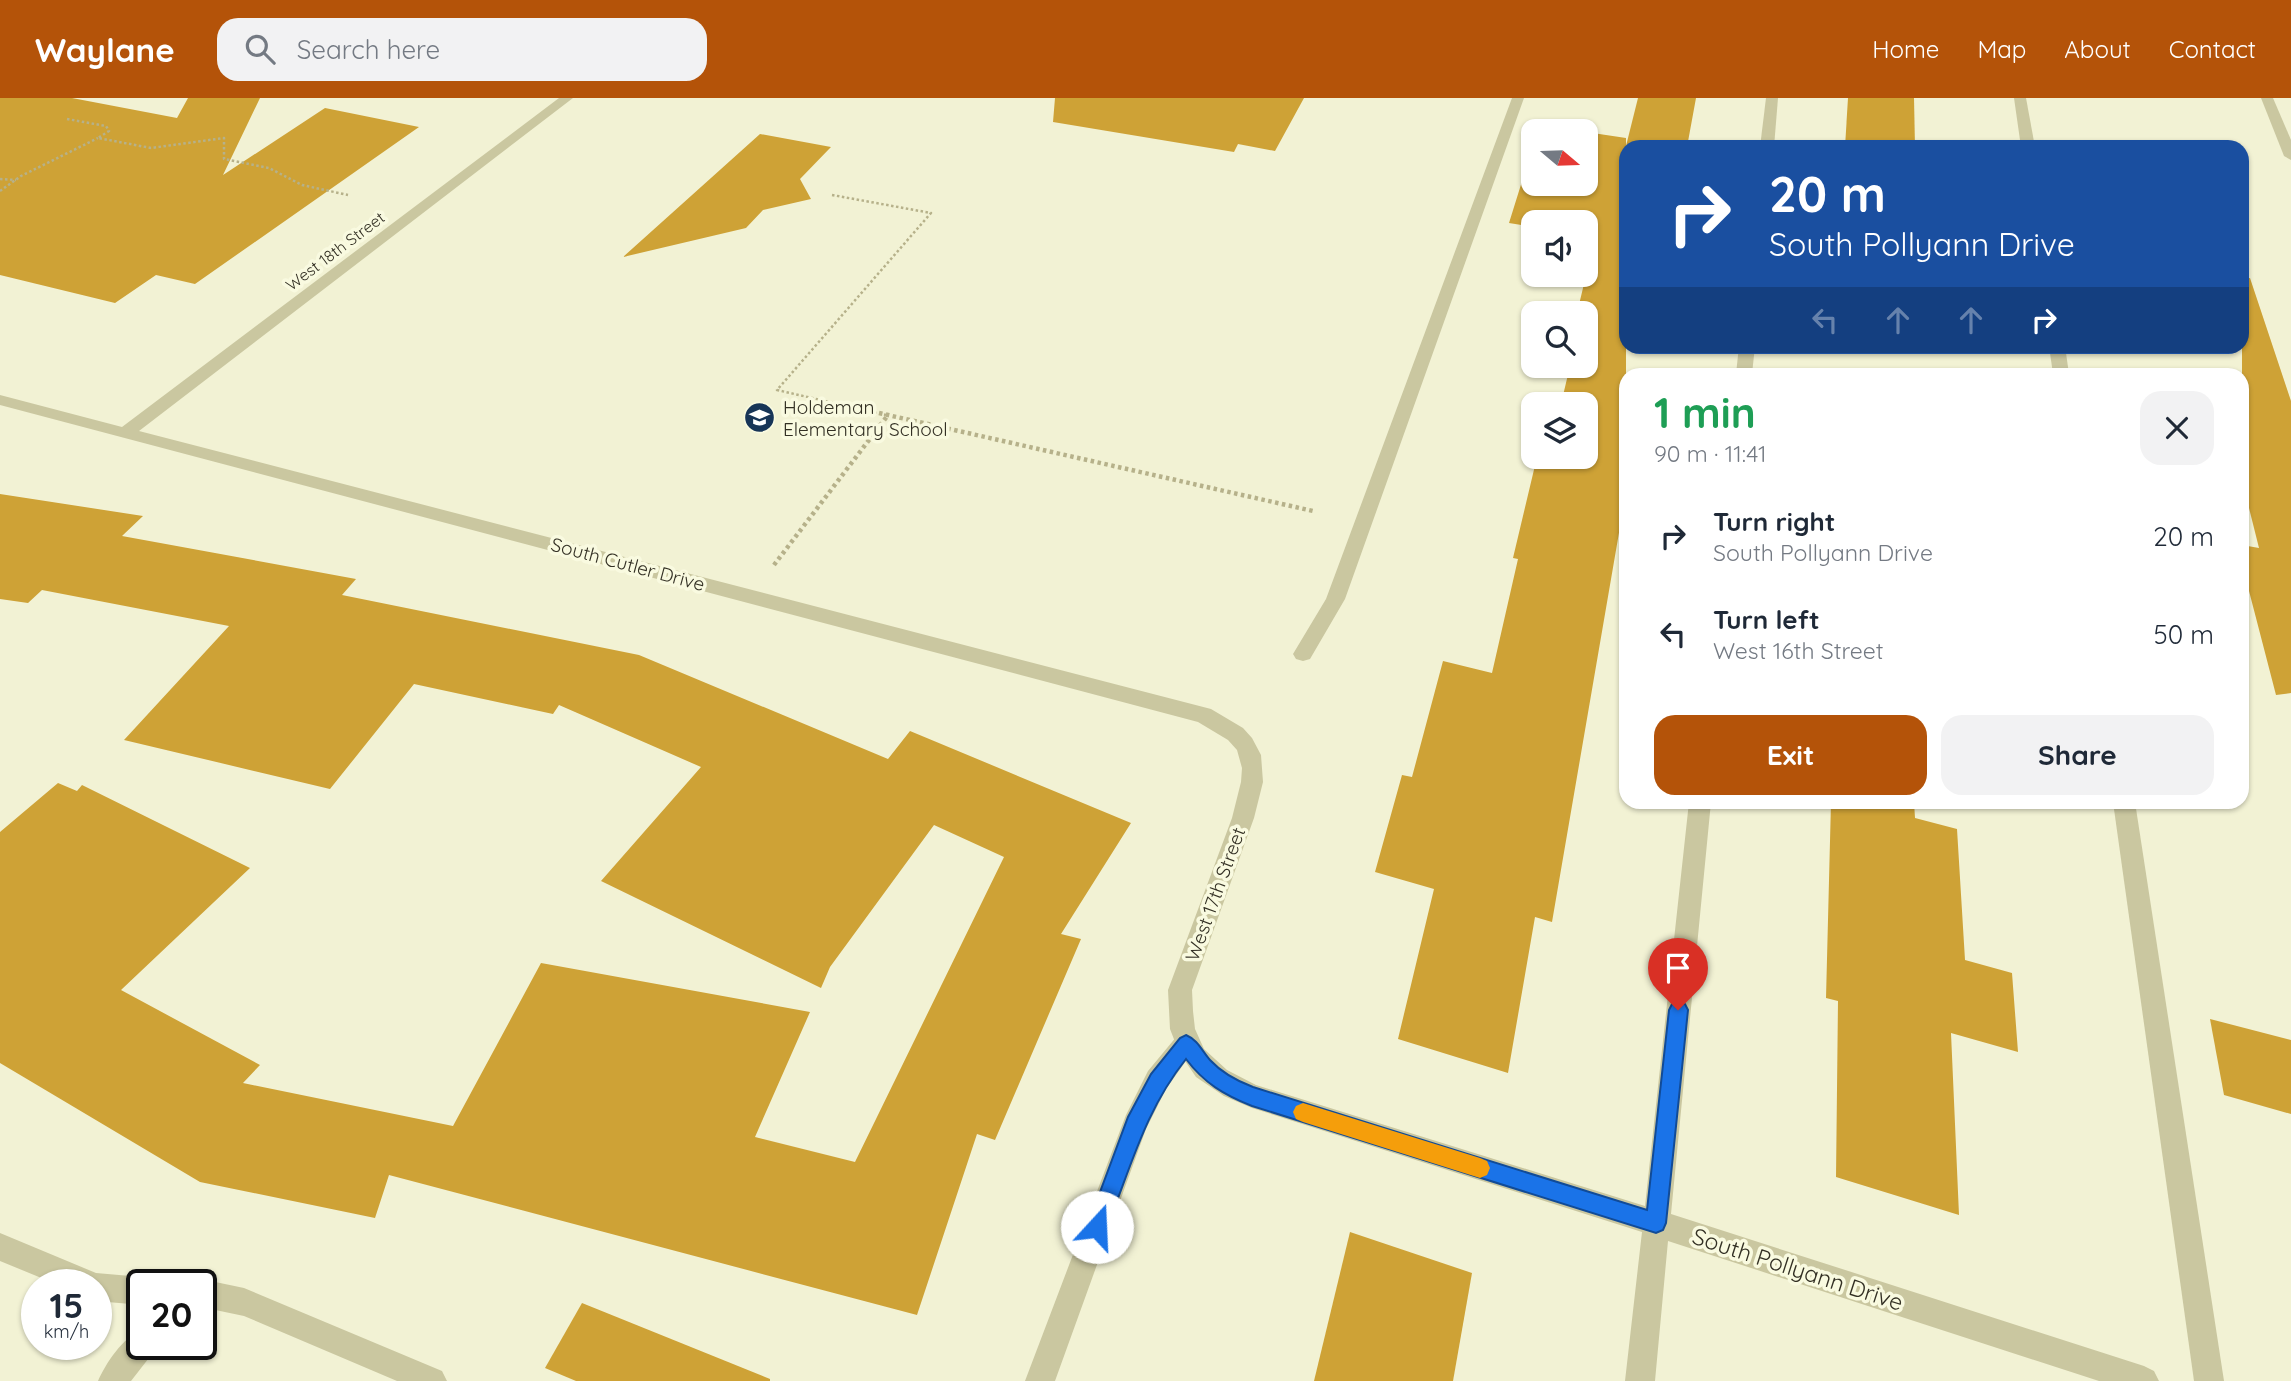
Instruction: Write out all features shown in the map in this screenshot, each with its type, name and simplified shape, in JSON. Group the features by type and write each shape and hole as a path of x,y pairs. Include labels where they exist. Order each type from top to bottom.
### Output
{"street":[{"name":"West 18th Street","path":"125,433 567,98"},
{"path":"1303,653 1335,599 1518,98"},
{"path":"1768,140 1772,98"},
{"path":"2020,98 2027,140"},
{"path":"2267,98 2291,156"},
{"name":"South Cutler Drive","path":"0,400 1175,705 1229,727 1247,745"},
{"name":"West 17th Street","path":"1186,1044 1180,1018 1181,990 1252,790 1254,765 1247,745"},
{"path":"1640,1381 1699,809"},
{"path":"2125,809 2209,1381"},
{"path":"1040,1381 1135,1124 1157,1080 1186,1044"},
{"name":"South Pollyann Drive","path":"1186,1044 1204,1068 1225,1085 1252,1096 2144,1381"},
{"path":"0,1247 52,1269"},
{"path":"217,1296 244,1302 432,1381"},
{"path":"113,1381 129,1360"}],"path":[{"path":"0,191 110,131 106,126 67,119"},
{"path":"99,138 151,148 224,138 224,159 269,168 302,185 348,195"},
{"path":"0,179 17,180"},
{"path":"832,195 931,213 777,390 1313,512"},
{"path":"773,566 888,415"}],"building":[{"path":"0,98 72,98 177,118 188,98 260,98 223,175 325,108 419,127 195,284 156,275 115,303 0,275"},
{"path":"1055,98 1304,98 1275,151 1238,144 1234,152 1053,122"},
{"path":"1638,98 1696,98 1688,140 1628,140"},
{"path":"1848,98 1914,98 1915,140 1845,140"},
{"path":"760,134 831,147 800,179 811,199 763,210 746,228 623,257"},
{"path":"1598,134 1626,138 1619,140 1619,354 1626,354 1626,368 1619,368 1619,533 1552,922 1535,917 1508,1073 1398,1039 1434,889 1375,872 1402,775 1412,777 1443,661 1492,673 1518,559 1513,558 1534,469 1598,469 1598,392 1564,392 1567,378 1598,378 1598,301 1580,301 1583,287 1598,287 1598,210 1521,210 1521,225 1509,223 1521,184 1521,196 1598,196"},
{"path":"2249,278 2291,401 2291,693 2276,695 2249,591 2249,546 2259,548 2249,508 2249,368 2242,368 2242,354 2249,354"},
{"path":"0,494 143,516 122,536 356,579 342,595 639,655 888,759 910,731 1131,823 1061,934 1081,939 995,1140 977,1134 917,1315 389,1175 375,1218 200,1182 0,1063 0,832 58,783 77,791 82,785 250,868 121,990 260,1065 243,1083 453,1126 541,963 810,1012 755,1137 855,1162 1004,857 934,825 830,967 821,988 601,881 701,767 559,705 553,714 414,684 330,789 124,740 229,626 42,590 28,603 0,599"},
{"path":"1831,809 1914,809 1915,818 1957,829 1965,960 2012,973 2018,1052 1951,1033 1959,1215 1836,1177 1838,1001 1826,998"},
{"path":"2210,1019 2291,1040 2291,1114 2224,1095"},
{"path":"1350,1232 1472,1273 1453,1381 1314,1381"},
{"path":"582,1303 770,1381 576,1381 545,1368"}],"slow traffic":[{"path":"1303,1112 1480,1168"}],"place":[{"name":"Holdeman Elementary School","path":"760,418"}],"route":[{"path":"1097,1227 1135,1124 1157,1080 1186,1044 1204,1068 1225,1085 1252,1096 1656,1223 1678,1010"}]}
